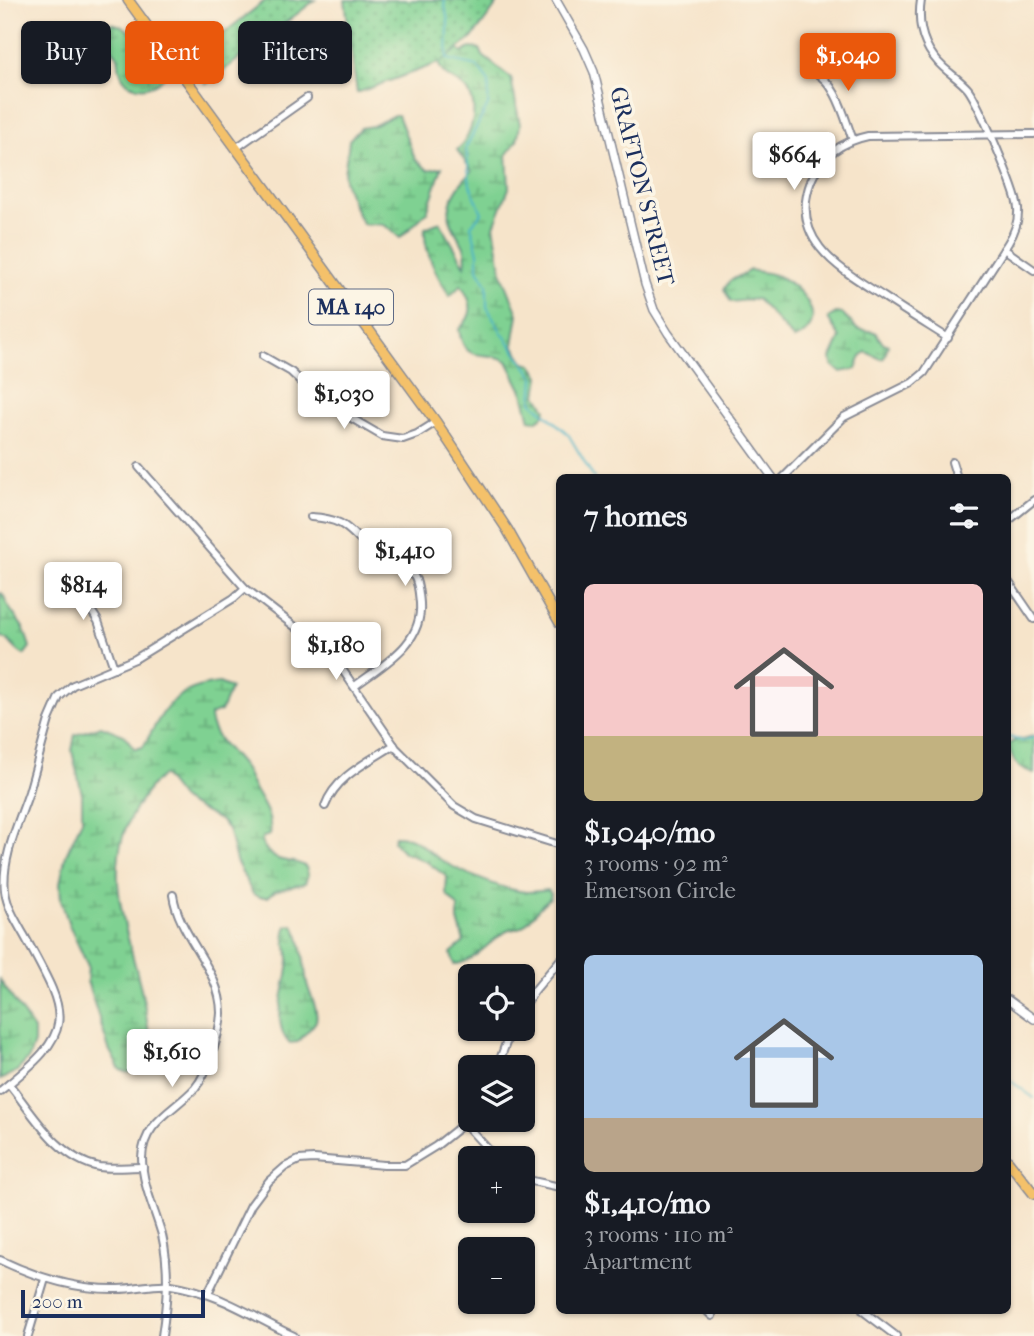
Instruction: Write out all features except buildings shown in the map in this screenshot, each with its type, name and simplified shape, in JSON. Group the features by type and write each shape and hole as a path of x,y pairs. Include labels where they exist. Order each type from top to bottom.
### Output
{"main road":[{"name":"MA 140","path":"128,0 436,422 507,529 556,616"},
{"path":"1011,1165 1034,1194"}],"street":[{"name":"GRAFTON STREET","path":"556,0 581,42 594,72 645,284 654,310 770,474"},
{"path":"787,474 844,417 918,378 948,338 1004,249 1017,223 1017,203 968,89 940,64 928,48 919,20 921,0"},
{"path":"814,72 831,86 853,140"},
{"path":"236,148 307,98"},
{"path":"948,338 841,270 822,252 808,222 806,208 810,184 827,157 853,140 876,135 1034,134"},
{"path":"1004,249 1034,270"},
{"path":"263,356 291,372 322,401 382,436 403,439 436,422"},
{"path":"952,462 956,474"},
{"path":"139,467 245,588 327,650 340,664 394,745 464,814 556,844"},
{"path":"1011,519 1034,500"},
{"path":"311,517 342,522 376,554 414,576 417,581 421,617 414,637 355,686"},
{"path":"65,570 98,621 114,668"},
{"path":"1011,585 1034,619"},
{"path":"0,1091 37,1060 57,1031 59,1008 51,983 7,903 5,882 13,839 56,702 73,685 152,648 234,598 245,588"},
{"path":"325,806 330,791 338,782 394,745"},
{"path":"162,1336 167,1267 164,1245 143,1167 143,1152 149,1131 160,1117 201,1080 220,1022 217,989 177,912 173,895"},
{"path":"535,992 556,965"},
{"path":"1011,1002 1034,1019"},
{"path":"9,1084 58,1145 72,1156 101,1167 143,1167"},
{"path":"208,1293 251,1205 269,1181 285,1167 299,1160 314,1159 405,1165 425,1154 458,1129"},
{"path":"476,1132 487,1146"},
{"path":"535,1182 556,1186"},
{"path":"0,1260 45,1279 94,1289 166,1285 208,1293 294,1336"},
{"path":"28,1336 45,1279"},
{"path":"867,1314 895,1336"}],"green space":[{"path":"266,0 315,0 288,21 239,21"},
{"path":"345,0 500,0 472,38 441,62 357,93 352,54 352,21 348,21"},
{"path":"238,22 238,59 224,70 224,33"},
{"path":"111,24 125,28 125,80 117,55 111,49"},
{"path":"456,47 462,53 470,48 480,49 483,56 511,78 520,125 517,141 507,154 509,188 494,226 502,274 518,314 513,345 525,363 532,365 540,376 537,395 546,409 543,416 536,421 530,420 523,393 507,361 477,354 466,348 459,329 470,313 468,297 461,285 450,296 436,272 426,245 425,228 440,222 465,266 464,249 452,225 449,210 457,189 472,171 457,150 470,129 473,103 465,88 442,71 438,61"},
{"path":"130,84 156,84 147,87"},
{"path":"398,115 415,159 428,170 442,167 427,212 400,238 383,225 363,224 344,179 349,140 361,128 373,126"},
{"path":"750,270 778,276 806,299 812,317 811,325 805,333 794,339 757,299 731,302 724,289 730,281"},
{"path":"836,313 843,314 857,329 875,332 882,342 888,345 884,358 866,352 861,356 856,369 840,372 832,365 831,358 840,338 828,318"},
{"path":"0,593 24,629 30,647 24,655 0,636"},
{"path":"219,683 231,688 221,711 210,715 211,723 218,738 246,772 266,809 270,821 270,835 263,837 261,842 267,851 278,859 306,867 308,875 305,883 275,891 268,897 253,894 236,861 228,829 220,820 183,801 163,775 153,784 125,829 119,856 118,883 122,910 152,1049 151,1057 146,1063 128,1073 120,1070 109,1049 87,981 88,966 61,900 60,883 66,855 82,820 82,794 72,751 75,735 101,726 124,735 135,749 143,747 171,703 190,690"},
{"path":"1034,735 1034,773 1016,763 1011,751 1011,743"},
{"path":"395,836 414,840 438,858 480,879 526,892 548,890 550,898 522,927 509,930 475,956 454,964 451,953 464,942 458,920 458,907 446,894 447,877 427,862 403,852 393,841"},
{"path":"293,925 301,945 307,983 317,1017 298,1042 289,1043 283,1034 280,1013 289,958 285,934 287,926"},
{"path":"0,980 34,1030 34,1043 29,1058 17,1071 0,1080"}],"waterway":[{"path":"444,0 448,22 447,59 477,66 489,82 488,105 466,147 470,185 482,213 471,225 478,253 478,269 487,284 487,307 534,377 532,402 568,434 592,474"},
{"path":"1011,738 1023,741 1034,737"},
{"path":"1011,1081 1034,1098"}]}
